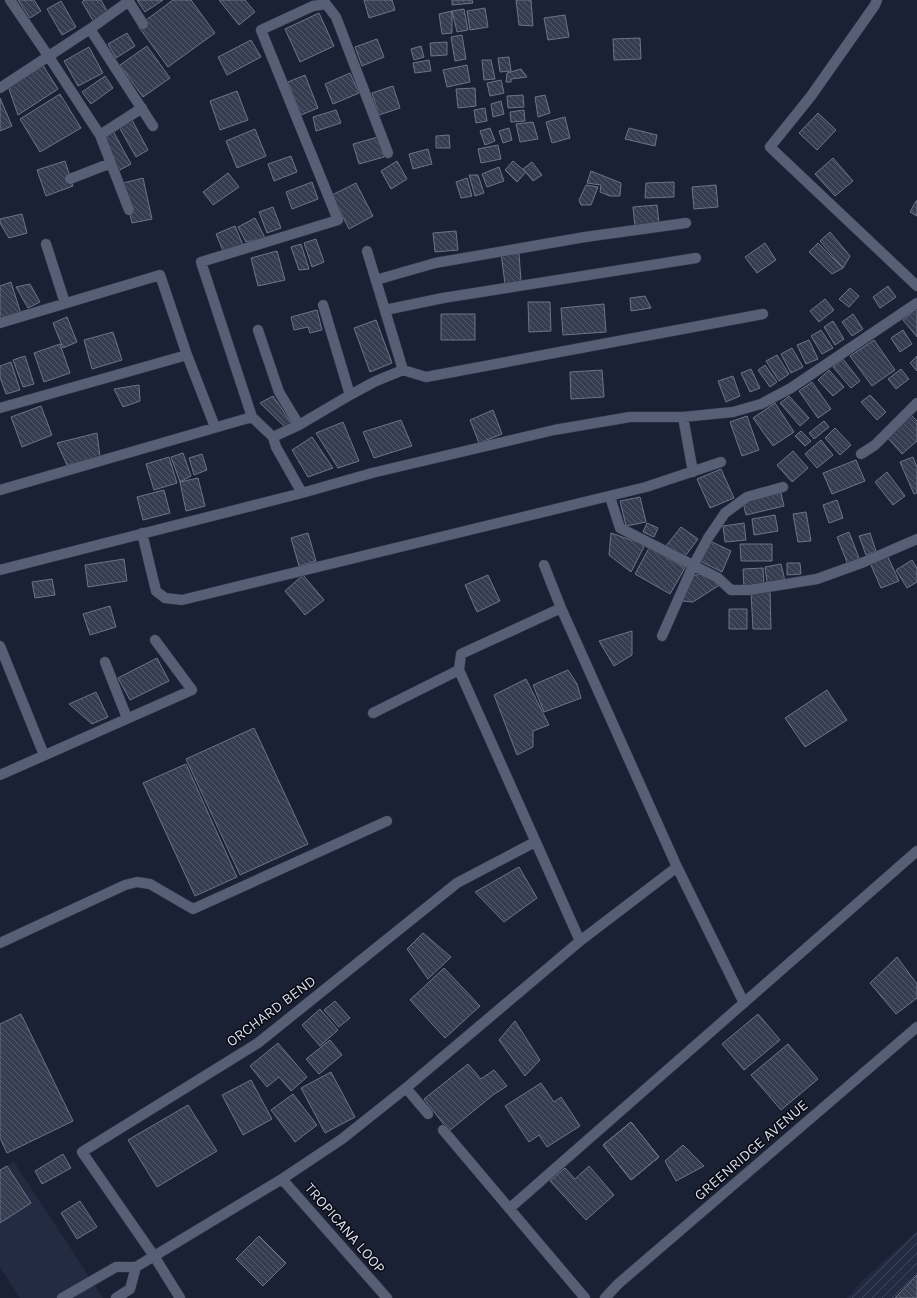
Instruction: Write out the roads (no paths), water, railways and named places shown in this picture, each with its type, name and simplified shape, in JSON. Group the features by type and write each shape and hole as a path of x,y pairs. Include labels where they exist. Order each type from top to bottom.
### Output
{"street":[{"path":"10,0 100,135 129,210"},
{"path":"877,0 812,96 770,147 917,286"},
{"path":"0,88 49,57 128,1 143,24"},
{"path":"302,492 276,447 274,437 252,417 201,262 338,220 261,30 314,6 326,4 336,17 388,153"},
{"path":"90,29 153,126"},
{"path":"100,135 142,108"},
{"path":"70,179 111,163"},
{"path":"376,280 435,263 585,237 686,223"},
{"path":"46,244 65,303"},
{"path":"367,250 403,370"},
{"path":"385,310 443,298 696,258"},
{"path":"0,323 160,275 187,355 214,427"},
{"path":"0,570 372,473 554,430 630,417 683,417 733,412 761,404 792,388 917,303"},
{"path":"323,305 350,395"},
{"path":"274,437 299,425 376,381 403,370 426,377 762,314"},
{"path":"258,330 279,392 299,425"},
{"path":"0,408 187,355"},
{"path":"861,454 875,445 917,403"},
{"path":"0,490 252,417"},
{"path":"683,417 692,472"},
{"path":"142,533 156,591 164,598 182,600 610,497 646,487 721,462"},
{"path":"662,636 692,566 708,538 725,513 747,497 783,487"},
{"path":"610,497 620,528 718,578 731,590 749,590 817,579 864,562 917,539"},
{"path":"544,565 561,608 677,867 744,1003"},
{"path":"561,608 461,654 458,670 580,941"},
{"path":"0,774 192,690 154,640"},
{"path":"0,646 44,755"},
{"path":"105,662 127,718"},
{"path":"373,712 458,670"},
{"path":"0,943 125,885 137,882 150,884 193,909 387,821"},
{"name":"ORCHARD BEND","path":"154,1256 82,1152 258,1043 457,883 535,842"},
{"path":"510,1208 917,851"},
{"path":"62,1298 116,1267 136,1267 282,1179 342,1139 406,1088 580,941 677,867"},
{"name":"GREENRIDGE AVENUE","path":"605,1298 618,1284 917,1027"},
{"path":"406,1088 428,1114"},
{"path":"443,1130 585,1298"},
{"name":"TROPICANA LOOP","path":"282,1179 387,1298"},
{"path":"154,1256 180,1298"},
{"path":"116,1298 130,1289 136,1267"}]}
